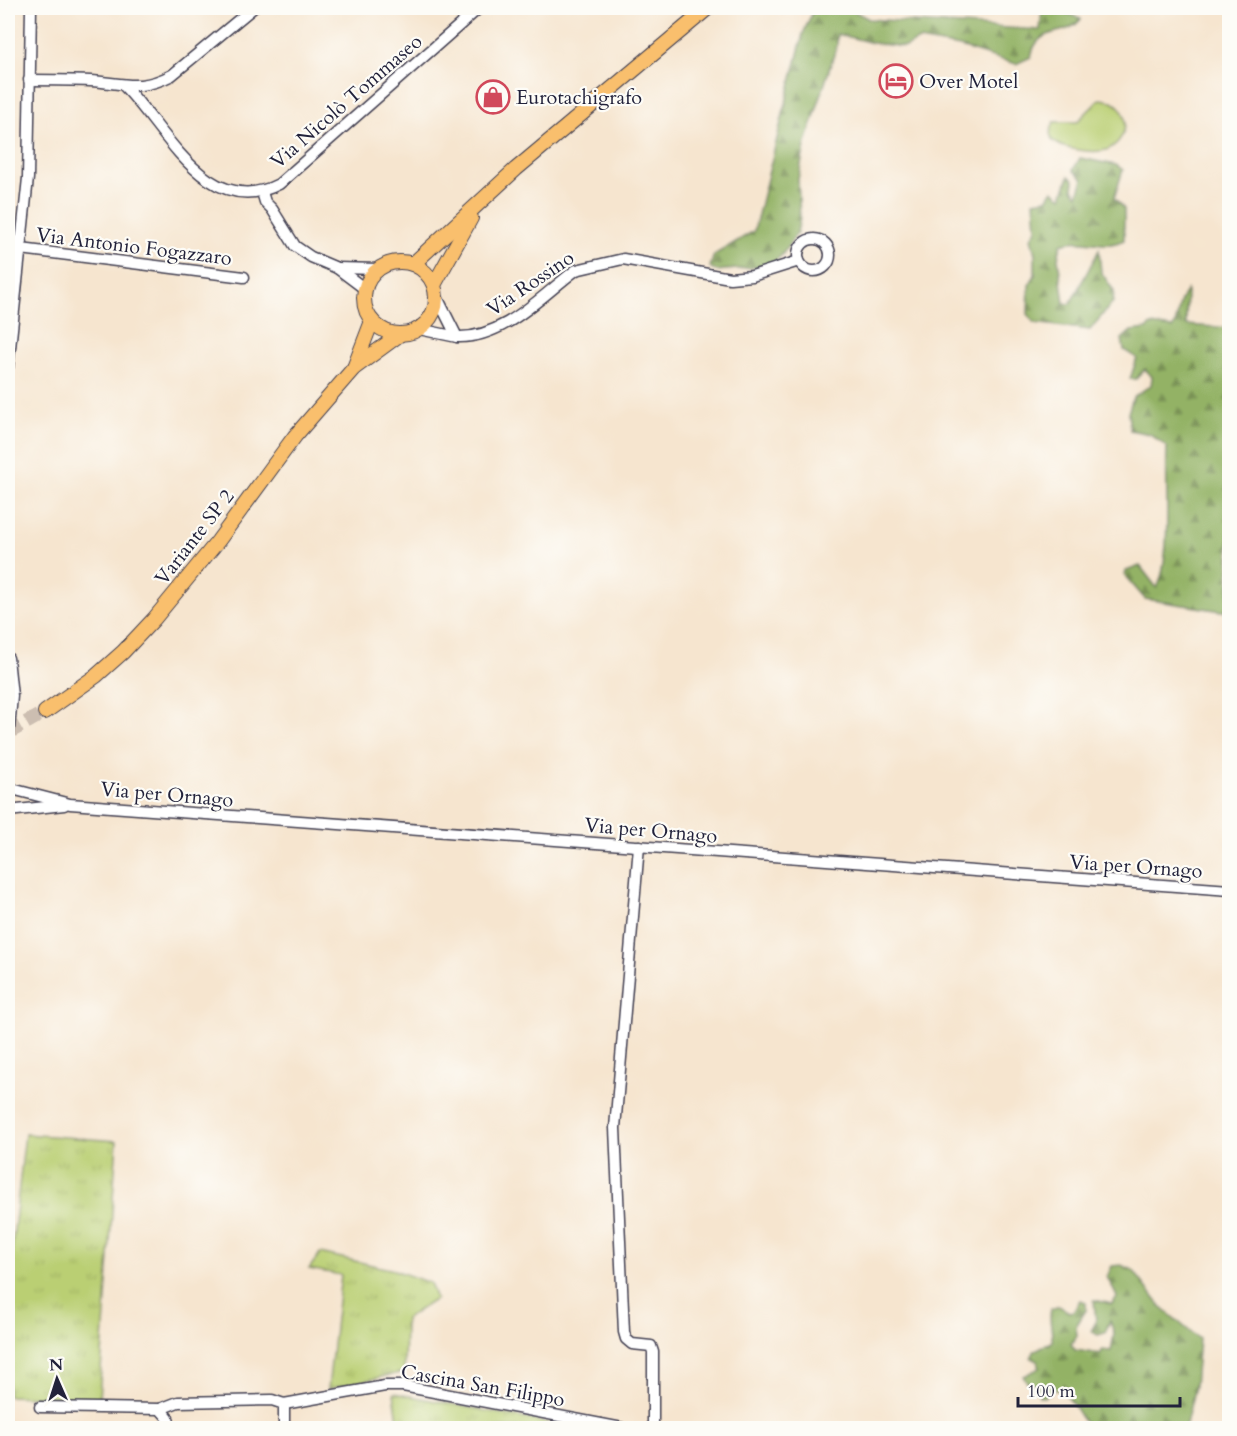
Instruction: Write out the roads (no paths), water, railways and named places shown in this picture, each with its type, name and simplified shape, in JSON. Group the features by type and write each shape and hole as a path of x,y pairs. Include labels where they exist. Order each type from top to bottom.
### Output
{"main road":[{"path":"413,264 516,169 708,8"},
{"path":"419,329 430,319 436,291 478,206"},
{"path":"399,335 379,328 372,321 364,306 365,289 379,269 395,262 413,264 422,269 436,291"},
{"name":"Variante SP 2","path":"354,368 372,321"},
{"name":"Variante SP 2","path":"45,712 107,667 154,619 218,541 296,435 354,368 399,335 419,329"}],"street":[{"path":"8,367 28,178 31,8"},
{"path":"29,83 125,87 157,83 172,75 253,8"},
{"name":"Via Nicolò Tommaseo","path":"125,87 204,178 229,190 263,191 279,184 479,8"},
{"path":"263,191 265,202 296,246 311,257 337,268 365,289"},
{"name":"Via Antonio Fogazzaro","path":"8,240 21,245 244,277"},
{"name":"Via Rossino","path":"419,329 471,338 494,330 576,270 623,259 730,278 752,276 799,261"},
{"path":"337,268 379,269"},
{"path":"436,291 457,337"},
{"path":"8,658 12,696 8,740"},
{"name":"Via per Ornago","path":"8,788 70,804 639,846 797,860 1230,890"},
{"name":"Via per Ornago","path":"8,811 70,804"},
{"path":"639,846 615,1153 624,1332 626,1339 632,1344 651,1346 653,1352 653,1428"},
{"name":"Cascina San Filippo","path":"40,1407 160,1409 178,1402 272,1400 284,1404 385,1386 403,1386 622,1428"},
{"path":"284,1404 284,1428"},
{"path":"160,1409 168,1418 170,1428"}],"tunnel":[{"path":"8,733 45,712"}],"place":[{"name":"Over Motel","path":"896,81"},
{"name":"Eurotachigrafo","path":"493,97"}]}
